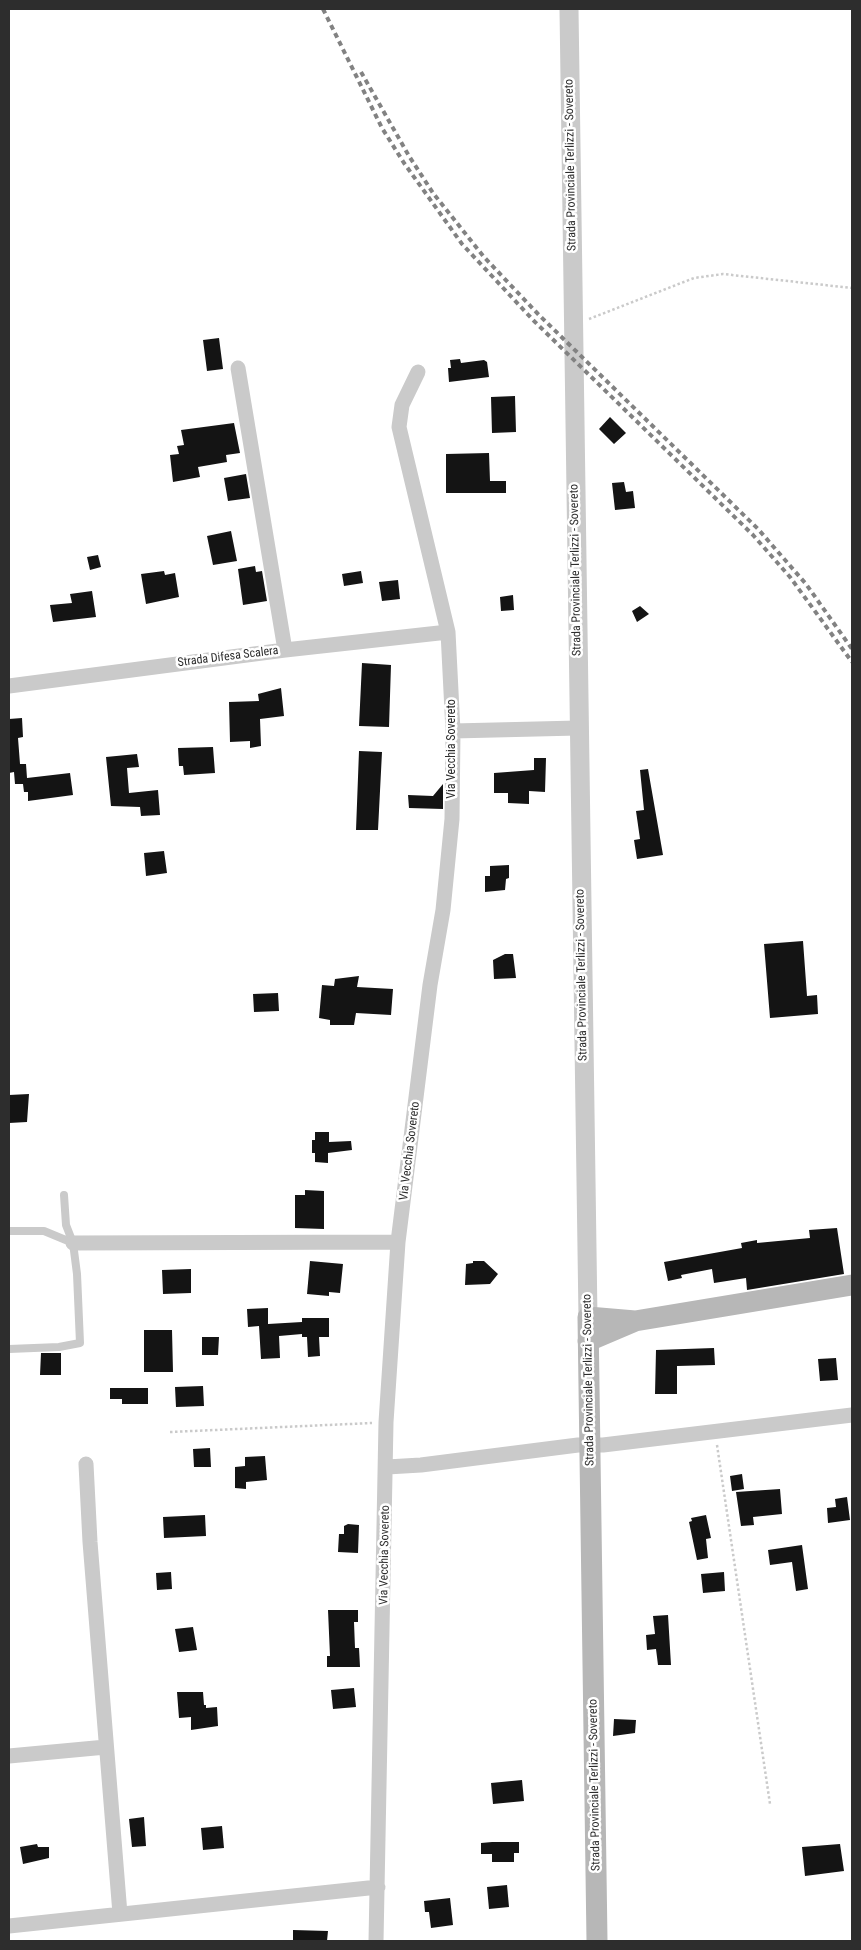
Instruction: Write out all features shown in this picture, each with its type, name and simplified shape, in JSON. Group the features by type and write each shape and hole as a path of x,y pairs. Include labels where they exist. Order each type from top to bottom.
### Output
{"main road":[{"path":"588,1341 635,1321 852,1285"},
{"path":"588,1317 635,1321"},
{"name":"Strada Provinciale Terlizzi - Sovereto","path":"588,1317 597,1941"}],"street":[{"name":"Strada Provinciale Terlizzi - Sovereto","path":"568,9 588,1317"},
{"path":"238,368 285,650"},
{"name":"Via Vecchia Sovereto","path":"376,1941 387,1467 386,1422 398,1242 430,985 443,910 452,819 454,731 448,632 399,427 402,406 418,372"},
{"name":"Strada Difesa Scalera","path":"9,686 285,650 448,632"},
{"path":"454,731 578,728"},
{"path":"72,1243 398,1242"},
{"path":"387,1467 421,1465 590,1446 852,1414"},
{"path":"86,1464 90,1542 120,1914"},
{"path":"9,1756 106,1747"},
{"path":"9,1926 378,1887"}],"lane":[{"path":"9,1349 59,1347 80,1343 77,1274 72,1243 66,1226 64,1195"},
{"path":"9,1231 44,1231 72,1243"}],"path":[{"path":"573,325 694,278 723,274 852,288"},
{"path":"170,1432 386,1422"},
{"path":"715,1431 770,1804"}],"building":[{"path":"219,338 223,369 207,371 203,340"},
{"path":"460,359 461,363 484,360 487,362 489,377 449,382 448,368 451,368 450,360"},
{"path":"515,396 516,432 492,433 491,397"},
{"path":"610,417 626,433 614,444 599,429"},
{"path":"234,423 240,453 226,455 227,462 198,467 200,477 173,482 170,455 179,454 177,446 184,445 181,430"},
{"path":"489,453 490,481 506,481 506,493 446,493 446,454"},
{"path":"246,474 250,498 228,501 224,478"},
{"path":"624,482 626,492 633,491 635,508 615,510 612,483"},
{"path":"231,531 237,561 213,565 207,536"},
{"path":"98,555 101,567 90,570 87,557"},
{"path":"255,566 256,572 262,571 267,601 243,605 238,569"},
{"path":"164,571 165,575 175,573 179,597 146,604 141,574"},
{"path":"361,571 363,583 344,586 342,574"},
{"path":"398,580 400,599 382,601 379,582"},
{"path":"92,591 96,617 53,622 50,605 72,603 70,594"},
{"path":"513,595 514,610 501,611 500,597"},
{"path":"640,606 649,614 637,622 632,611"},
{"path":"362,663 391,665 389,727 359,726"},
{"path":"281,688 284,716 260,719 261,746 250,748 250,741 230,742 229,702 259,701 258,694"},
{"path":"22,718 23,737 18,738 20,764 26,764 27,778 70,773 73,795 28,801 28,792 24,792 23,784 15,784 14,772 9,773 9,719"},
{"path":"213,747 215,773 184,775 183,766 179,766 178,748"},
{"path":"359,751 382,752 378,830 356,830"},
{"path":"137,754 139,767 127,768 129,793 158,790 160,815 141,816 140,807 111,806 106,757"},
{"path":"534,758 546,758 545,792 529,791 529,804 508,803 508,793 494,793 494,773 534,770"},
{"path":"648,769 663,855 637,859 634,840 640,839 636,811 644,810 640,770"},
{"path":"443,784 443,809 409,808 408,795 433,796"},
{"path":"164,851 167,873 146,876 144,853"},
{"path":"509,865 509,878 506,879 505,890 485,892 485,876 490,876 490,866"},
{"path":"803,941 807,996 817,995 818,1014 770,1018 764,944"},
{"path":"505,954 513,954 516,978 494,979 493,960"},
{"path":"359,976 357,987 393,989 391,1015 356,1013 354,1025 330,1025 330,1020 319,1018 322,985 334,986 335,979"},
{"path":"278,993 279,1011 254,1012 253,994"},
{"path":"29,1094 27,1122 9,1123 9,1095"},
{"path":"315,1132 329,1132 329,1142 351,1141 352,1150 328,1153 328,1163 315,1162 315,1153 312,1153 312,1140 315,1140"},
{"path":"305,1190 324,1191 324,1229 295,1228 295,1195 305,1195"},
{"path":"837,1228 844,1274 747,1290 746,1278 714,1283 712,1269 681,1275 682,1278 668,1281 664,1262 742,1248 741,1243 757,1240 757,1243 810,1238 809,1230"},
{"path":"310,1261 343,1264 340,1293 329,1292 329,1296 307,1294"},
{"path":"473,1261 484,1261 498,1274 490,1284 465,1285 466,1264 473,1263"},
{"path":"191,1269 191,1293 163,1294 162,1270"},
{"path":"268,1308 268,1324 302,1322 302,1318 329,1318 329,1337 319,1337 320,1356 308,1357 307,1337 302,1337 302,1334 279,1336 280,1358 261,1359 259,1326 248,1327 247,1309"},
{"path":"144,1330 172,1330 173,1372 144,1372"},
{"path":"202,1337 219,1337 218,1355 202,1355"},
{"path":"714,1348 715,1365 677,1366 677,1394 655,1394 656,1350"},
{"path":"41,1353 61,1353 61,1375 40,1375"},
{"path":"836,1358 838,1380 820,1381 818,1359"},
{"path":"203,1386 204,1406 176,1407 175,1387"},
{"path":"110,1388 148,1388 148,1404 122,1404 122,1399 110,1399"},
{"path":"210,1448 211,1467 194,1467 193,1449"},
{"path":"265,1456 267,1480 246,1482 246,1489 235,1488 235,1467 245,1466 245,1457"},
{"path":"742,1474 744,1489 732,1491 730,1476"},
{"path":"780,1489 782,1514 753,1517 754,1525 741,1526 736,1492"},
{"path":"847,1497 850,1520 828,1523 827,1508 836,1507 835,1499"},
{"path":"205,1515 206,1536 164,1538 163,1517"},
{"path":"706,1515 711,1538 706,1539 708,1558 697,1560 689,1522 692,1521 691,1518"},
{"path":"348,1524 359,1525 358,1553 338,1552 339,1534 344,1534 344,1526"},
{"path":"802,1545 808,1589 796,1591 792,1562 770,1565 768,1550"},
{"path":"171,1572 172,1589 157,1590 156,1573"},
{"path":"724,1572 725,1591 703,1593 701,1574"},
{"path":"328,1610 358,1610 358,1622 354,1622 355,1648 359,1648 360,1667 327,1667 327,1656 330,1656"},
{"path":"668,1615 671,1665 658,1665 656,1649 647,1650 646,1635 655,1634 653,1616"},
{"path":"193,1627 197,1650 179,1652 175,1629"},
{"path":"354,1688 356,1707 333,1709 331,1690"},
{"path":"177,1692 203,1692 206,1708 217,1707 218,1726 191,1730 191,1717 179,1718"},
{"path":"614,1719 636,1720 635,1733 613,1736"},
{"path":"522,1780 524,1801 493,1804 491,1783"},
{"path":"144,1817 146,1846 132,1847 129,1819"},
{"path":"222,1826 224,1848 203,1850 201,1828"},
{"path":"519,1842 519,1853 514,1853 514,1862 492,1862 492,1854 481,1854 481,1843"},
{"path":"37,1844 38,1847 49,1847 49,1858 23,1864 20,1847"},
{"path":"840,1844 844,1871 805,1876 802,1847"},
{"path":"507,1885 509,1907 489,1909 487,1887"},
{"path":"450,1898 453,1925 431,1928 429,1912 425,1912 424,1901"},
{"path":"293,1930 328,1931 327,1941 293,1941"}],"railway":[{"path":"323,9 382,128 404,163 462,244 534,321 753,535 790,577 852,662"},
{"path":"361,72 409,156 433,193 484,257 538,314 758,529 806,584 852,649"}]}
